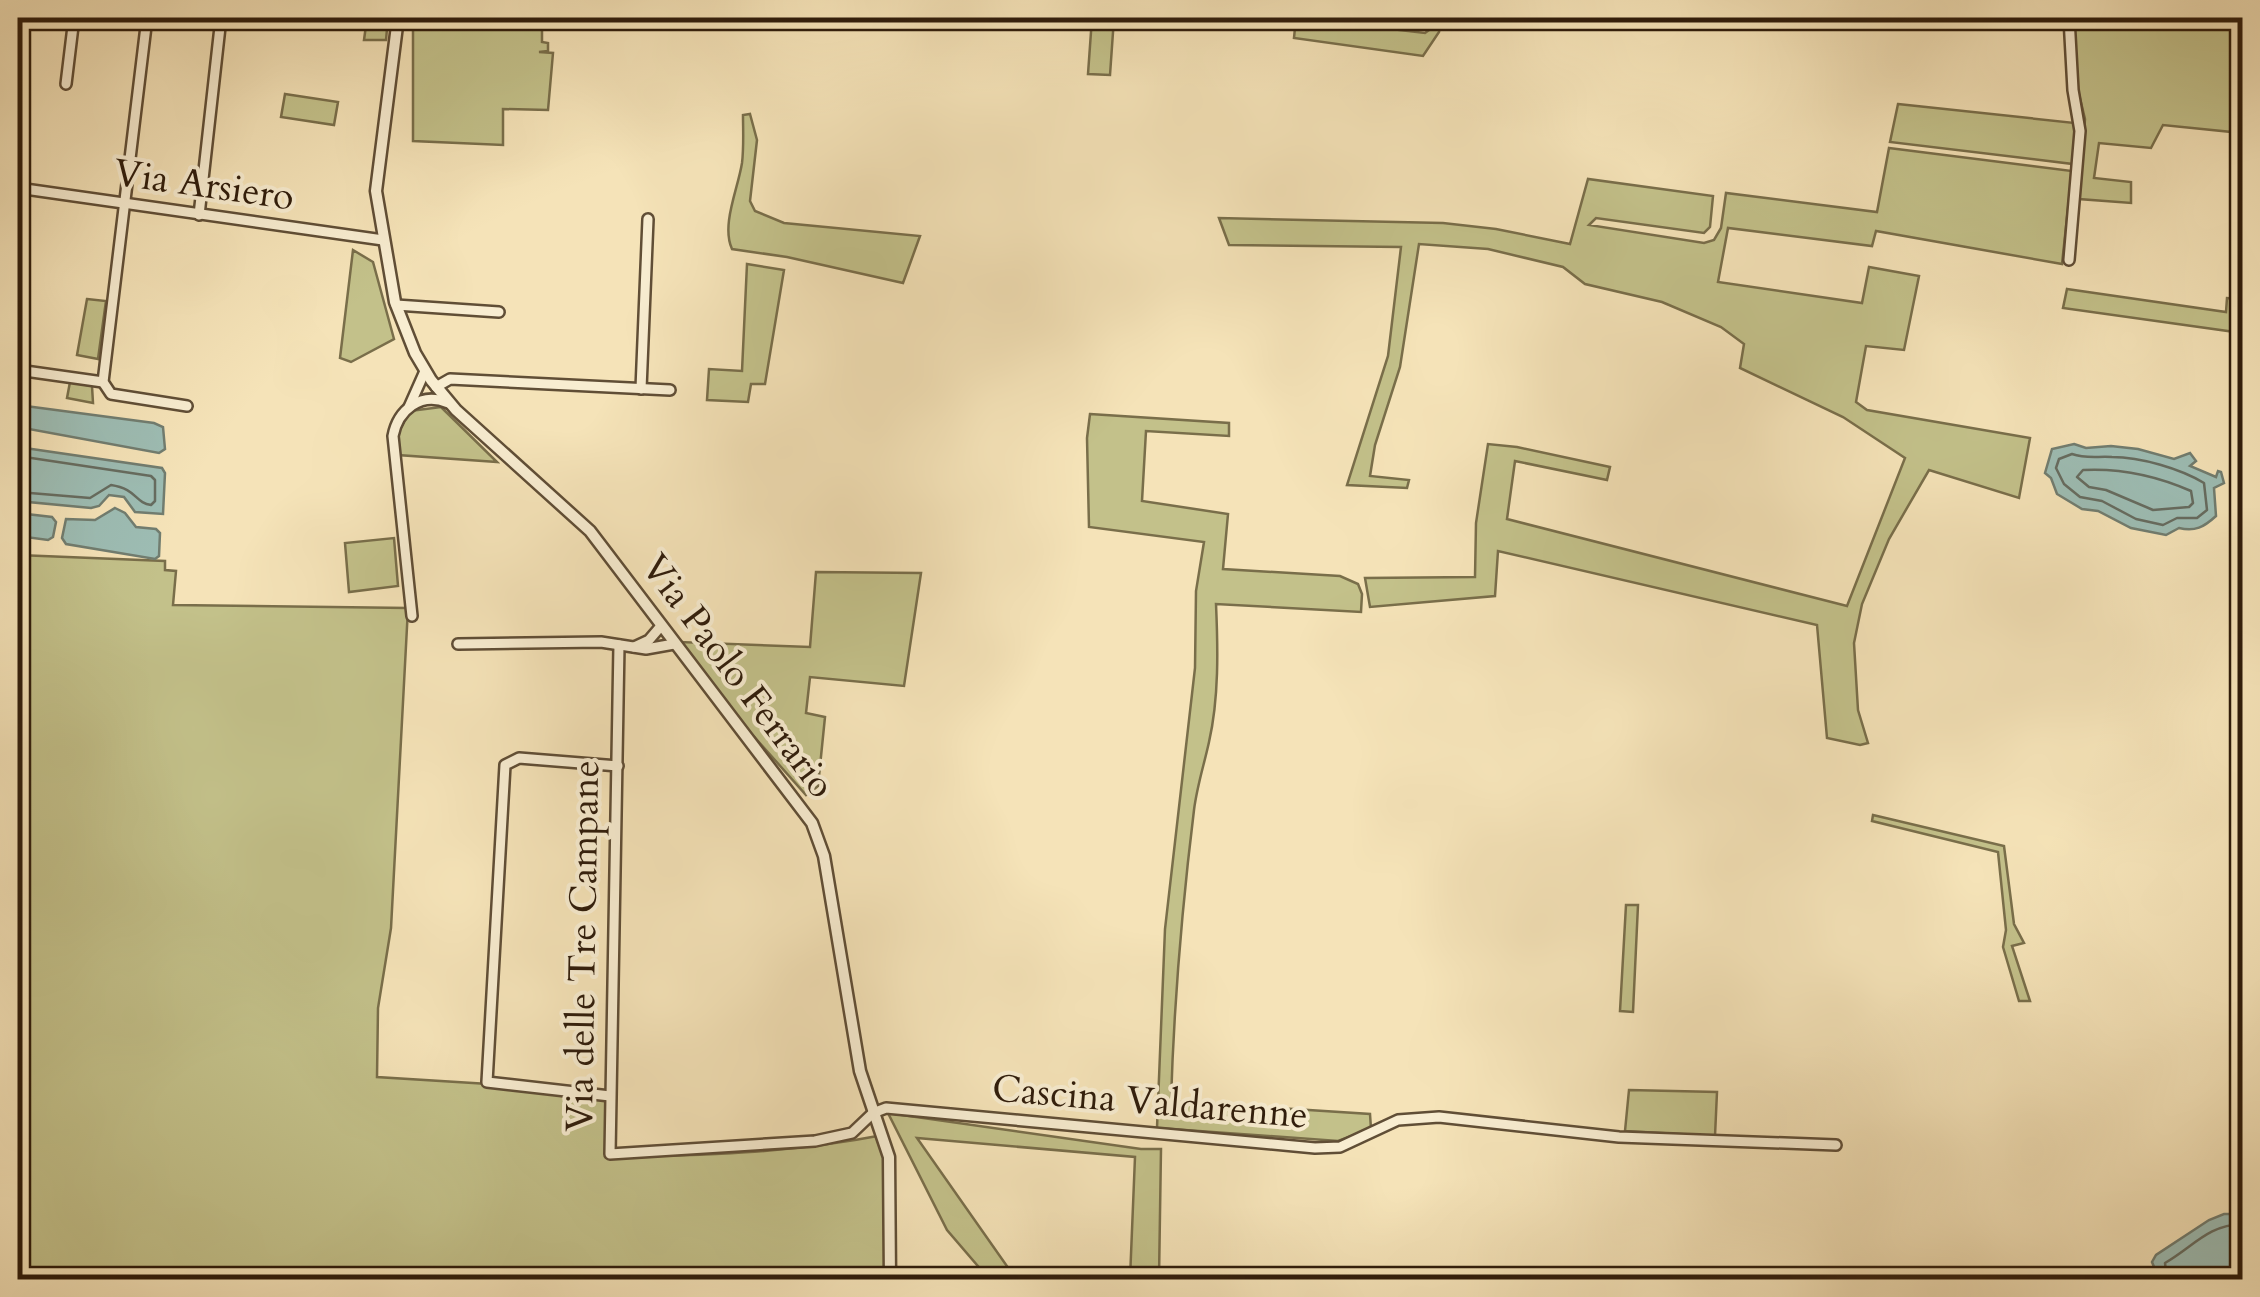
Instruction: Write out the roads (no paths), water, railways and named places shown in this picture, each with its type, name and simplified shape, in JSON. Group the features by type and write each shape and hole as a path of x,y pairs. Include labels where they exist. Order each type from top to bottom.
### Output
{"street":[{"path":"66,84 74,18"},
{"path":"147,18 104,382 111,394 187,406"},
{"path":"199,215 222,18"},
{"name":"Via Paolo Ferrario","path":"398,18 376,181 396,305 408,339 429,380 451,405 590,532 804,809 819,839 860,1071 889,1158 890,1280"},
{"path":"2068,260 2080,132 2072,90 2069,18"},
{"name":"Via Arsiero","path":"18,188 383,240"},
{"path":"640,389 648,218"},
{"path":"396,305 499,312"},
{"path":"18,370 104,382"},
{"path":"409,406 427,398 432,390 429,380"},
{"path":"412,616 393,445 397,422 429,380 670,390"},
{"path":"427,398 451,405"},
{"path":"634,647 649,640 661,626"},
{"path":"458,644 601,642 654,649 674,644"},
{"name":"Via delle Tre Campane","path":"618,645 611,1155 815,1141 852,1133 872,1113"},
{"path":"610,1096 487,1082 505,765 519,758 618,766"},
{"name":"Cascina Valdarenne","path":"872,1113 886,1108 1315,1148 1340,1146 1398,1120 1424,1117 1620,1137 1836,1145"}],"water":[{"path":"18,405 154,423 163,427 165,449 159,453 18,427"},
{"path":"2074,444 2086,448 2138,449 2174,459 2190,453 2196,461 2190,466 2216,477 2221,472 2224,483 2214,488 2216,516 2199,528 2179,528 2166,535 2131,528 2098,511 2082,509 2057,494 2045,473 2052,449"},
{"path":"18,447 162,468 163,514 135,512 124,497 109,495 99,506 91,508 18,501"},
{"path":"115,508 125,513 136,527 160,533 159,556 155,559 66,544 62,538 66,519 95,520"},
{"path":"18,513 52,517 56,522 53,537 48,540 18,536"},
{"path":"2224,1214 2242,1214 2242,1279 2159,1279 2152,1262 2156,1255"}]}
